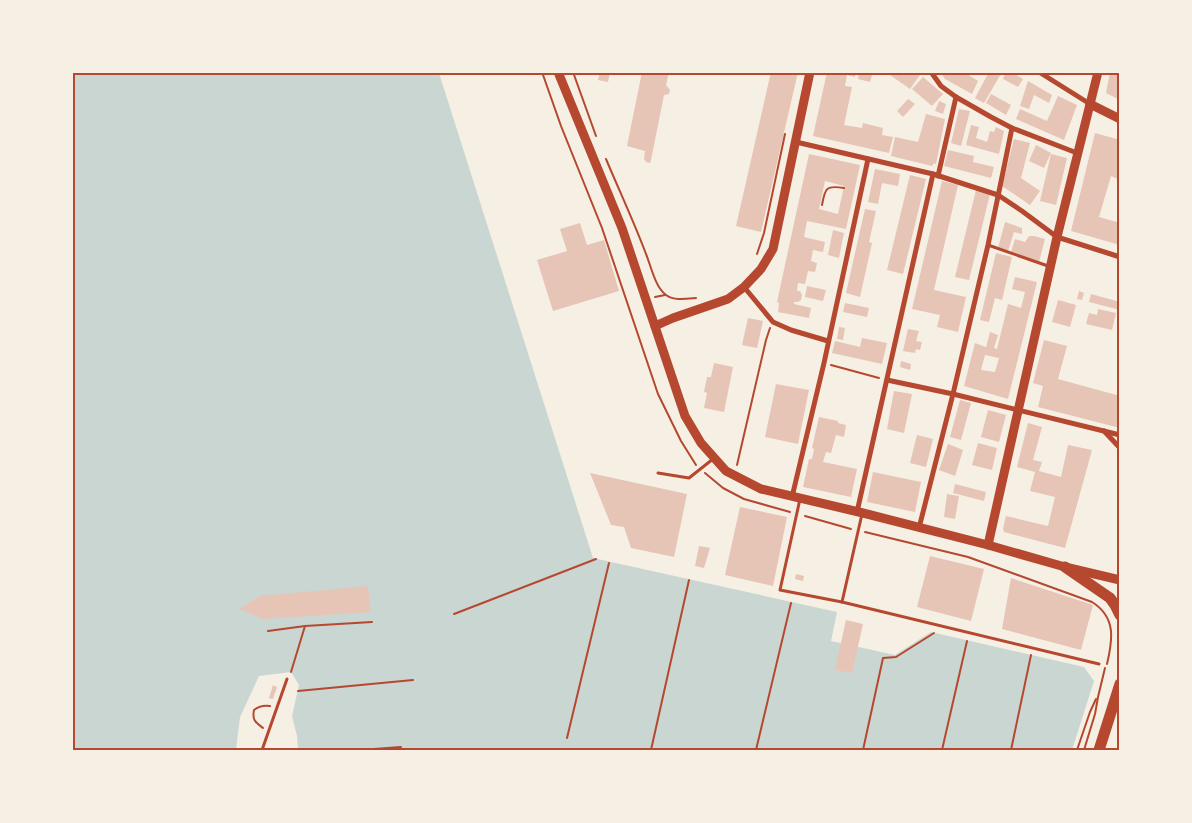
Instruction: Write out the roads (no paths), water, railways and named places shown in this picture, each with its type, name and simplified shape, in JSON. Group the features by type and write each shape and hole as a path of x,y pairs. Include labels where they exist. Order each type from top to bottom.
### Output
{"main road":[{"path":"1066,567 1110,598 1120,615"},
{"path":"1099,750 1120,684"}],"street":[{"path":"558,72 622,228 685,416 700,443 726,471 761,489 1120,580"},
{"path":"655,326 728,299 744,287 760,269 773,249 810,72"},
{"path":"931,72 941,86 990,117 1012,128 1077,153"},
{"path":"1039,72 1090,104 1120,119"},
{"path":"988,545 1050,267 1098,72"},
{"path":"860,513 887,380 935,175 956,97"},
{"path":"919,528 988,245 1012,128"},
{"path":"796,142 935,175 998,195 1057,237 1120,257"},
{"path":"796,498 868,159"},
{"path":"744,287 773,322 791,330 828,341"},
{"path":"887,380 1120,434"},
{"path":"1104,431 1120,448"}],"lane":[{"path":"988,245 1050,267"},
{"path":"658,473 689,478 715,458"},
{"path":"796,498 797,514 780,590 842,602 1098,664"},
{"path":"842,602 859,531 860,513"},
{"path":"262,750 287,679"}]}
